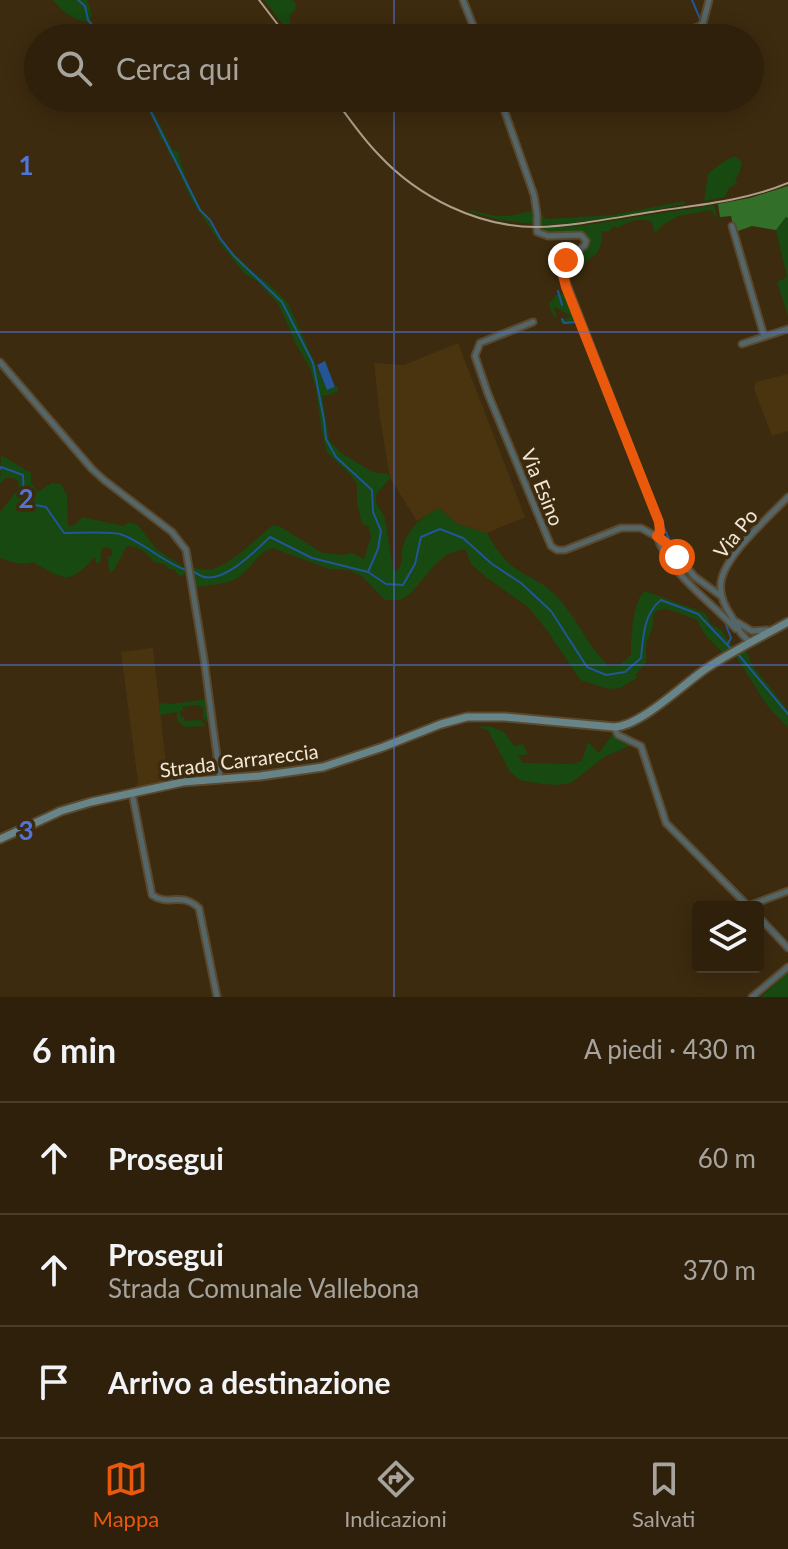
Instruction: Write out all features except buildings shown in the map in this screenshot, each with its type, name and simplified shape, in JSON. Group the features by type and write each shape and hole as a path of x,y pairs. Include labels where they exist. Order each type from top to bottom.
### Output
{"main road":[{"name":"Strada Carrareccia","path":"0,839 61,811 131,792 169,784 323,767 467,717 505,717 614,727 626,725 639,720 706,669 788,622"}],"street":[{"path":"463,0 472,24"},
{"path":"702,24 709,0"},
{"path":"505,112 534,195 537,232 548,236 581,235 586,241 564,263 563,274 659,522 660,532 657,536"},
{"path":"732,226 764,336"},
{"name":"Via Esino","path":"533,322 480,343 475,356 548,543 553,548 565,550 628,527 641,528 657,536"},
{"path":"742,344 788,329"},
{"path":"0,362 92,469 182,543 188,557 220,779"},
{"name":"Via Po","path":"721,596 721,582 735,553 788,497"},
{"path":"657,536 702,583 721,596 725,609 741,634 740,648"},
{"path":"657,536 663,552 677,570 751,642"},
{"path":"702,583 713,585 721,582"},
{"path":"710,603 718,602 721,596"},
{"path":"734,620 751,633 751,642"},
{"path":"746,628 758,632 777,628"},
{"path":"614,727 618,735 641,746 666,823 744,901"},
{"path":"131,792 152,895 160,900 187,900 199,908 217,997"},
{"path":"762,901 788,891"},
{"path":"764,922 788,948"},
{"path":"752,997 788,967"}],"shaded area":[{"path":"458,343 525,517 487,533 457,524 439,508 417,521 390,478 380,418 374,363 404,365"},
{"path":"788,374 788,431 772,436 754,389 756,382"},
{"path":"153,648 168,782 135,789 138,782 121,652"}],"green space":[{"path":"53,0 87,0 94,24 75,19"},
{"path":"264,0 292,0 296,4 289,16 291,24 282,24"},
{"path":"149,112 153,112 173,150 180,152 183,169 196,200 214,229 235,255 289,305 327,390 338,386 338,391 322,395 329,440 340,452 372,472 388,474 390,478 376,495 376,502 385,518 393,569 397,571 399,568 403,546 413,528 439,508 457,524 487,533 509,563 551,591 609,666 619,666 631,655 635,612 645,591 705,613 733,647 723,653 706,636 697,620 664,609 656,611 653,616 653,626 646,644 646,663 636,674 637,678 620,688 608,689 580,680 528,607 472,565 465,549 447,554 410,594 400,600 385,600 363,577 349,570 329,569 273,548 263,553 234,580 195,587 193,567 205,570 222,565 273,525 322,553 352,553 364,559 371,537 368,526 362,524 357,484 327,453 310,368 279,305 258,282 245,274 222,246 191,199"},
{"path":"734,156 742,162 735,181 737,183 729,188 725,197 704,201 708,174"},
{"path":"788,186 788,218 776,230 752,226 738,231 731,216 720,217 718,204"},
{"path":"684,201 685,204 612,218 539,225 540,214 547,219 613,215"},
{"path":"714,205 718,220 711,210 678,216 657,232 652,222 644,220 618,228 614,226 608,232 601,231 602,240 597,253 568,276 571,261 589,245 589,239 582,233 547,234 540,228 580,226"},
{"path":"534,210 534,224 499,220 468,211 503,216"},
{"path":"787,216 788,316 777,282 787,277 776,230"},
{"path":"567,293 578,323 563,324 559,321 571,316 553,306 557,316 554,317 548,303 555,295"},
{"path":"1,455 31,473 31,483 38,492 51,483 61,484 67,495 68,525 73,526 83,517 123,526 130,522 138,525 156,549 184,567 185,573 178,575 174,569 154,562 131,546 127,546 114,570 109,573 108,557 112,556 112,550 107,547 102,548 100,563 96,563 95,557 78,573 65,577 32,562 21,564 0,558 0,512 19,488 18,481 13,478 5,478 0,484"},
{"path":"745,649 752,665 788,710 788,728 766,704 735,655"},
{"path":"208,699 211,724 203,718 203,709 199,705 183,707 180,711 184,721 200,720 206,726 185,727 177,720 177,712 160,715 159,703"},
{"path":"489,726 504,732 514,746 523,744 528,754 518,756 523,763 573,764 582,761 588,742 599,753 613,734 634,744 604,757 571,783 541,784 520,780 510,772 488,730 477,727"},
{"path":"788,972 788,997 761,997"}],"water":[{"path":"325,361 335,387 327,390 317,365"}],"waterway":[{"path":"78,0 85,6 91,24"},
{"path":"692,0 701,21"},
{"path":"151,112 200,210 234,256 282,302 313,363 326,439 336,457 372,490 373,512 381,531 378,549 368,572 386,584 403,585 415,564 421,537 440,529 463,538 492,564 521,583 551,611 587,667 606,675 625,672 641,658 648,619 661,600 698,614 733,651"},
{"path":"557,272 565,290"},
{"path":"558,291 562,305"},
{"path":"566,293 620,431"},
{"path":"562,319 564,323 576,322"},
{"path":"622,436 646,499"},
{"path":"0,469 23,475 24,503 46,507 64,533 120,534 186,570"},
{"path":"661,521 673,548"},
{"path":"192,571 204,577 222,575 240,564 270,537 312,558 368,572"},
{"path":"726,625 731,638 727,645"},
{"path":"738,654 788,714"}],"railway":[{"path":"259,0 277,24"},
{"path":"344,112 373,148 412,184 450,207 492,222 514,226 580,223 721,202 788,183"}],"route":[{"path":"566,260 562,271 566,287 659,522 660,532 657,536 677,557"}]}
